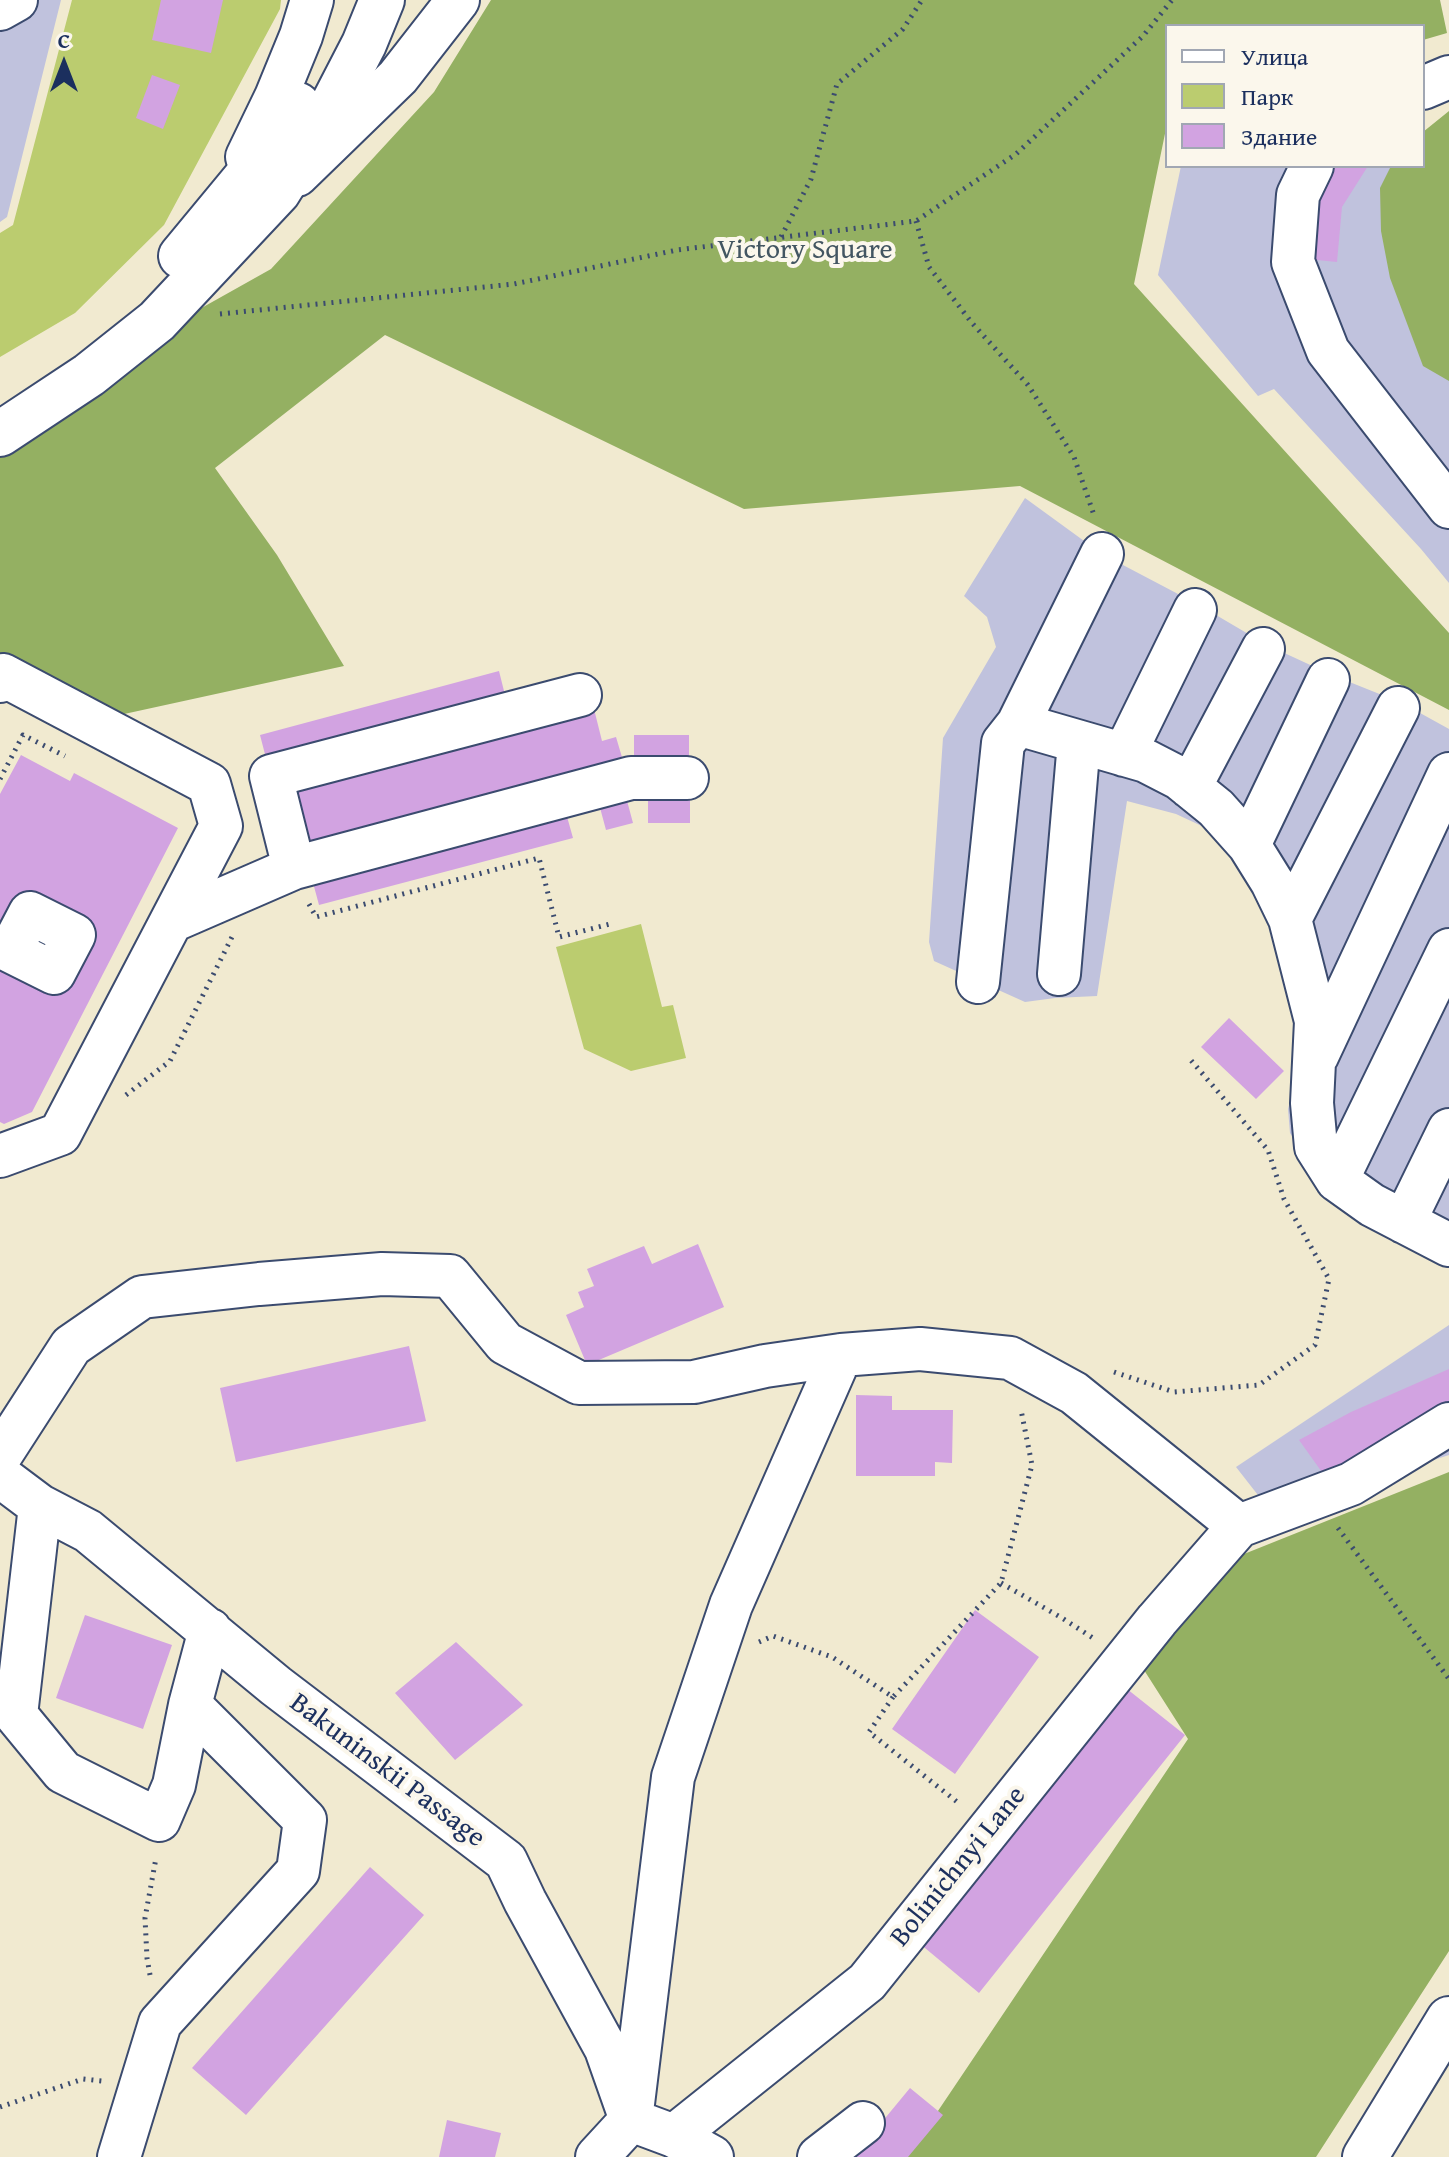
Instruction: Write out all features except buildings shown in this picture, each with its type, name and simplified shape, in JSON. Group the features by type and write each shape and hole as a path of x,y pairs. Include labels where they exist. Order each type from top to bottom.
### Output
{"main road":[{"path":"0,402 80,347 153,288 272,146 302,98 351,0"},
{"path":"0,434 89,375 157,321 278,192 333,104 364,44 382,0"},
{"path":"1365,2157 1449,2019"}],"street":[{"path":"0,9 16,0"},
{"path":"208,225 243,165 276,97 312,0"},
{"path":"278,192 398,77 458,0"},
{"path":"1425,87 1449,77"},
{"path":"1311,168 1298,195 1293,262 1328,351 1449,507"},
{"path":"978,982 1003,743 1018,724 1101,543"},
{"path":"1124,755 1195,610"},
{"path":"1190,787 1263,649"},
{"path":"0,681 3,675 209,784 221,826 60,1134 0,1156"},
{"path":"1249,845 1328,680"},
{"path":"300,882 271,776 580,695"},
{"path":"1290,919 1398,708"},
{"path":"1018,724 1146,761 1179,778 1216,808 1249,845 1290,919 1316,1021 1312,1103 1316,1147 1337,1180 1372,1205 1449,1245"},
{"path":"1059,974 1079,742"},
{"path":"1314,1061 1449,774"},
{"path":"172,921 631,778 687,778"},
{"path":"213,799 260,783"},
{"path":"1337,1180 1449,950"},
{"path":"1404,1222 1449,1130"},
{"path":"0,1456 71,1346 142,1297 382,1274 450,1276 505,1343 579,1383 694,1382 765,1366 841,1355 920,1349 1010,1358 1074,1393 1239,1526 1351,1484 1449,1424"},
{"path":"597,2157 631,2120 673,1777 731,1605 841,1355"},
{"name":"Bakuninskii Passage","path":"0,1476 40,1506 88,1531 276,1686 506,1861 606,2049 631,2120"},
{"path":"40,1506 16,1715 63,1772 159,1820 174,1785 190,1705 210,1630"},
{"name":"Bolinichnyi Lane","path":"674,2136 867,1982 1157,1620 1239,1526"},
{"path":"119,2157 160,2023 298,1871 305,1820 190,1705"},
{"path":"631,2120 674,2136 712,2157"},
{"path":"819,2157 863,2123"}],"path":[{"path":"781,238 811,179 837,84 903,29 922,0"},
{"path":"157,321 514,284 677,250 916,221 1016,154 1143,36 1172,0"},
{"path":"916,221 929,267 972,323 1028,385 1074,457 1101,543"},
{"path":"0,779 23,735 72,760"},
{"path":"300,882 316,917 539,858 559,937 614,923"},
{"path":"120,1099 170,1061 234,932"},
{"path":"1114,1372 1174,1392 1259,1385 1315,1345 1329,1279 1284,1199 1268,1150 1189,1058"},
{"path":"928,1779 869,1732 893,1697 1001,1583 1032,1465 1010,1358"},
{"path":"1315,1497 1449,1679"},
{"path":"1001,1583 1062,1618"},
{"path":"712,1662 773,1636 832,1657 893,1697"},
{"path":"159,1820 145,1918 147,1958 160,2023"},
{"path":"0,2107 83,2079 141,2086"}],"shaded area":[{"path":"0,0 61,0 7,217 0,222"},
{"path":"1181,168 1394,168 1449,373 1449,583 1274,389 1258,396 1158,275"},
{"path":"1025,498 1102,554 1267,645 1402,703 1449,729 1449,1266 1302,1151 1290,1133 1288,1109 1300,1063 1302,1017 1269,905 1221,835 1176,814 1127,801 1097,996 1025,1002 934,961 929,942 943,738 996,647 987,617 964,596"},
{"path":"1449,1325 1449,1455 1272,1513 1236,1467"}],"green space":[{"path":"72,0 281,0 280,9 164,225 75,313 0,357 0,233 13,225"},
{"name":"Victory Square","path":"491,0 1440,0 1447,33 1425,39 1425,24 1165,24 1165,134 1134,284 1449,633 1449,710 1020,486 744,509 385,335 215,468 277,555 344,666 115,716 0,655 0,436 107,361 271,269 434,92"},
{"path":"1449,111 1449,381 1423,366 1390,278 1381,231 1380,188 1390,168 1425,168 1425,130"},
{"path":"641,924 662,1007 673,1005 686,1058 631,1071 584,1049 556,947"},
{"path":"1449,1472 1449,1951 1316,2157 907,2157 1188,1739 1144,1670 1234,1558"}]}
